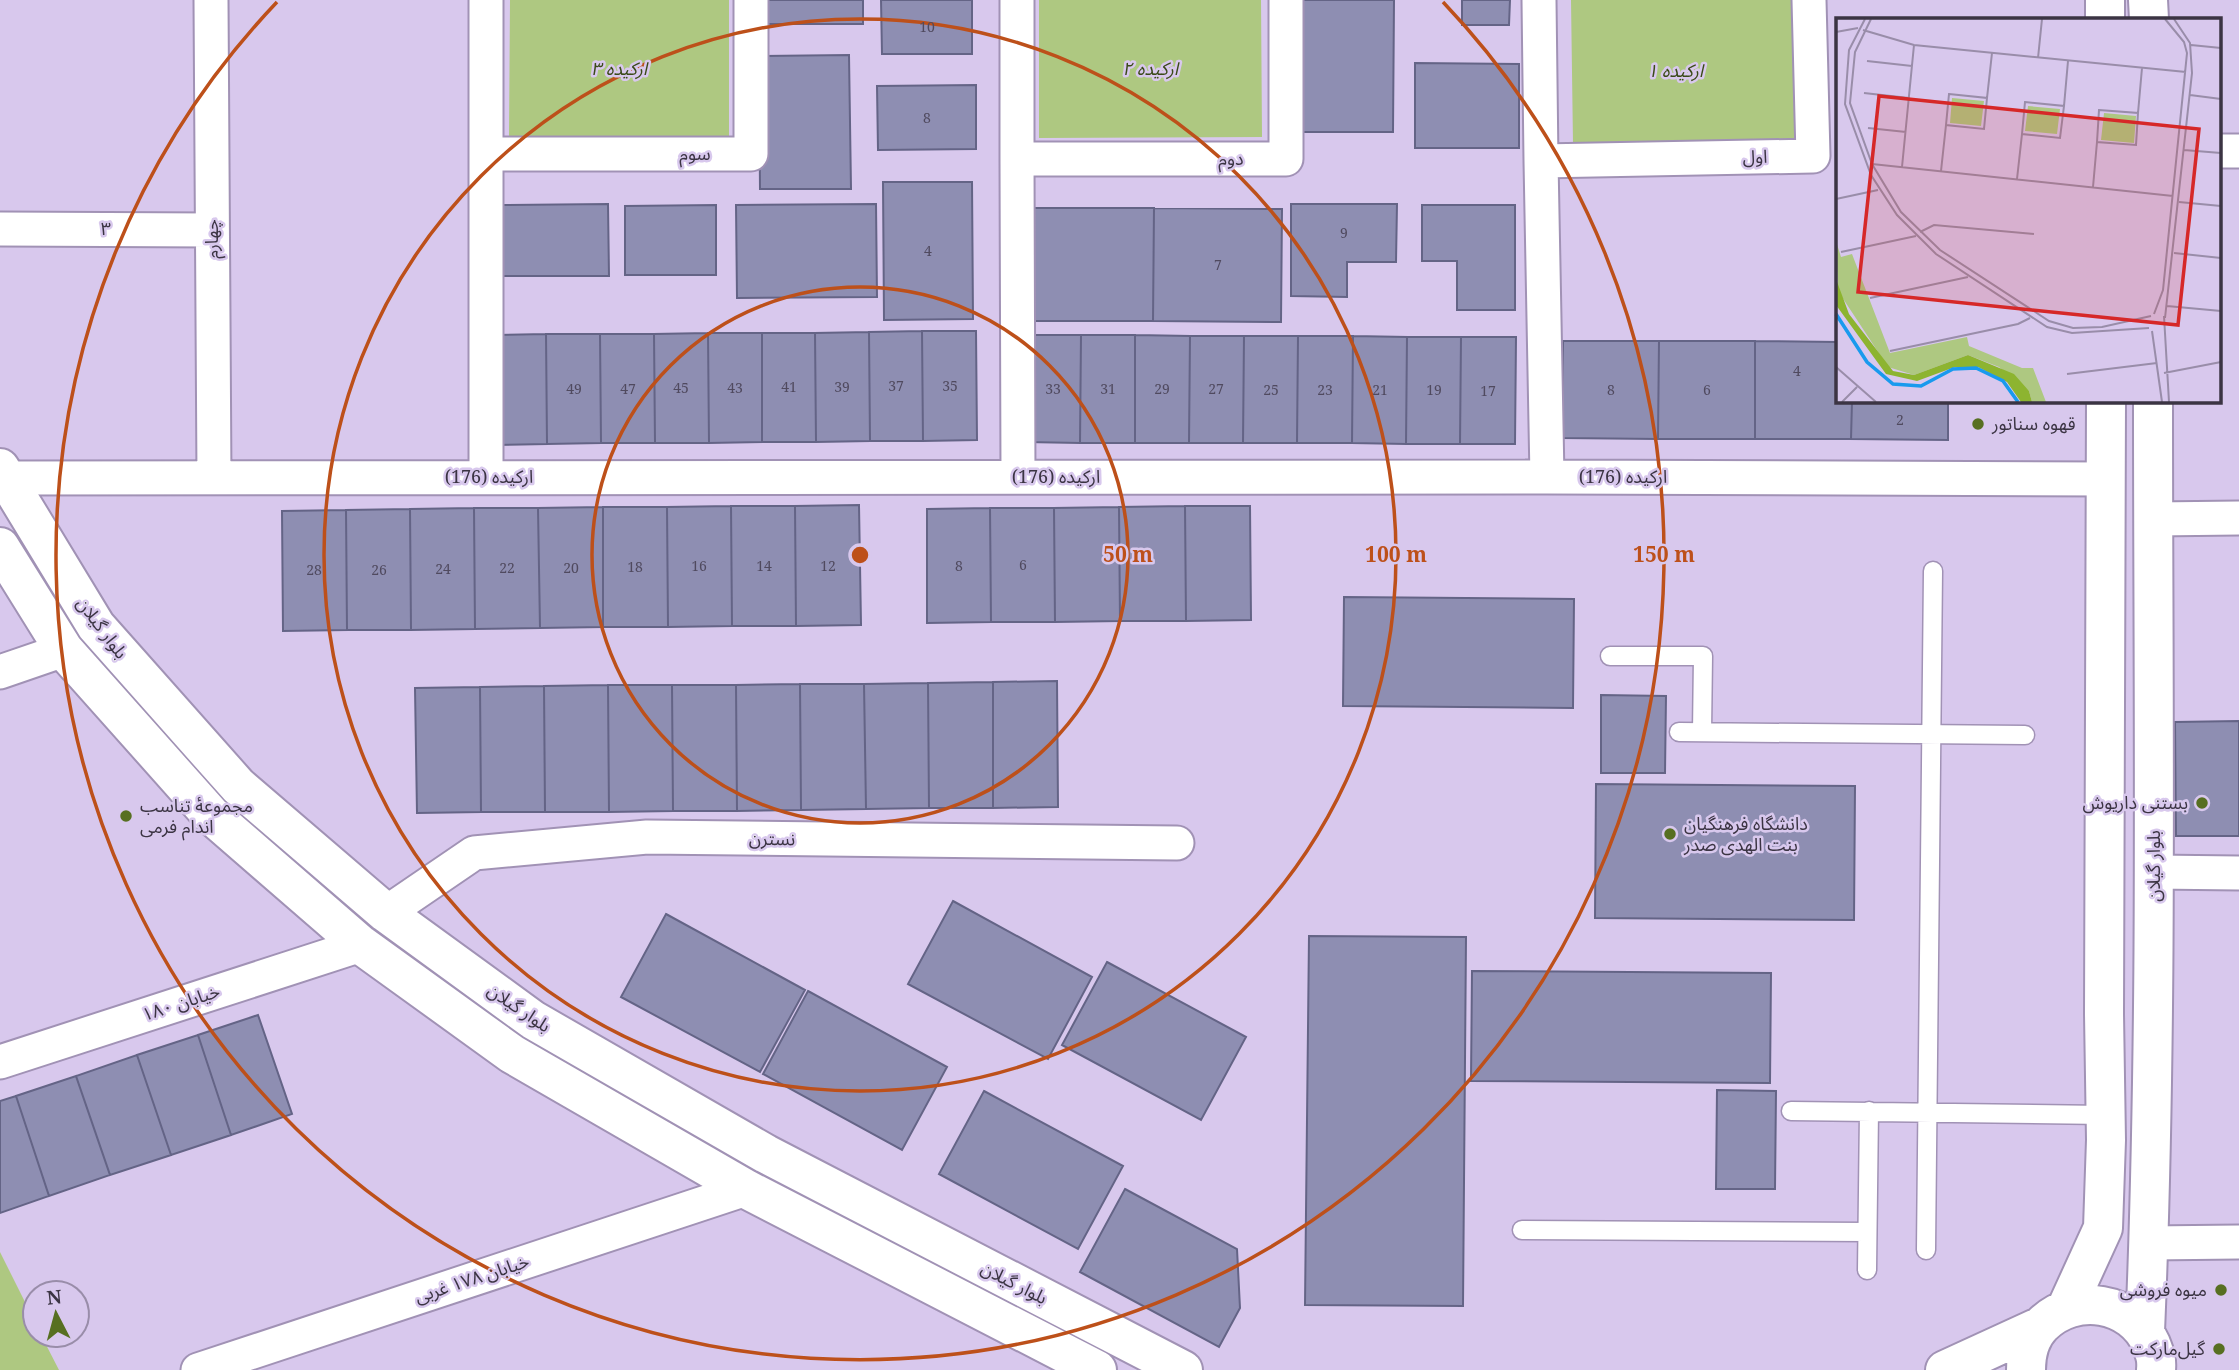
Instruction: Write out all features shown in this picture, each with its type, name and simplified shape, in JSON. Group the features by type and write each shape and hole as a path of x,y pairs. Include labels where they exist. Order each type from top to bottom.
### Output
{"main road":[{"path":"2105,0 2105,18"},
{"path":"2148,0 2148,18"},
{"path":"2026,1370 2027,1352 2053,1317 2103,1228 2106,402"},
{"name":"بلوار گیلان","path":"2145,1332 2149,1243 2154,872 2153,402"},
{"name":"بلوار گیلان","path":"3,473 96,626 238,786 386,913 533,1020 743,1141 1183,1370"},
{"path":"0,547 64,650 211,814 361,944 512,1054 747,1189 1097,1370"},
{"path":"1945,1370 2053,1317 2095,1304 2123,1312 2145,1332 2157,1359 2156,1370"}],"street":[{"name":"چهارم","path":"211,0 214,478"},
{"path":"486,0 486,477"},
{"name":"سوم","path":"486,154 751,154 751,0"},
{"path":"1017,0 1018,477"},
{"name":"دوم","path":"1017,159 1286,159 1286,0"},
{"path":"1539,0 1547,477"},
{"name":"اول","path":"1541,161 1813,156 1810,0"},
{"name":"۳","path":"0,229 212,230"},
{"name":"ارکیده (176)","path":"3,473 214,478 2106,479"},
{"path":"2154,519 2239,518"},
{"path":"0,672 64,650"},
{"name":"نسترن","path":"386,913 474,853 488,851 647,837 1177,843"},
{"path":"2154,872 2239,873"},
{"name":"خیابان ۱۸۰","path":"0,1062 361,944"},
{"name":"خیابان ۱۷۸ غربی","path":"198,1370 747,1189"},
{"path":"2149,1243 2239,1242"}],"lane":[{"path":"1926,1250 1933,571"},
{"path":"1610,656 1703,656 1702,733"},
{"path":"1679,732 2025,735"},
{"path":"1791,1111 2105,1115"},
{"path":"1867,1270 1869,1111"},
{"path":"1522,1230 1867,1232"}],"green space":[{"name":"ارکیده ۳","path":"510,0 729,0 729,138 509,137"},
{"name":"ارکیده ۲","path":"1039,0 1261,0 1262,137 1039,138"},
{"name":"ارکیده ۱","path":"1571,0 1798,0 1800,141 1573,144"},
{"path":"0,1252 21,1294 21,1349 48,1349 59,1370 0,1370"}],"building":[{"path":"766,0 863,0 863,24 766,24"},
{"path":"881,0 972,0 972,54 882,54"},
{"path":"1301,0 1394,0 1393,132 1301,132"},
{"path":"1462,0 1510,0 1509,25 1462,25"},
{"path":"849,55 851,189 760,189 759,56"},
{"path":"1415,63 1519,64 1519,148 1415,148"},
{"path":"976,85 976,149 878,150 877,86"},
{"path":"883,182 972,182 973,319 884,320"},
{"path":"608,204 609,276 501,276 501,205"},
{"path":"876,204 877,297 737,298 736,205"},
{"path":"1291,204 1397,204 1396,262 1347,262 1347,297 1291,296"},
{"path":"716,205 716,275 625,275 625,206"},
{"path":"1422,205 1515,205 1515,310 1457,310 1457,261 1422,261"},
{"path":"1026,208 1154,208 1153,321 1025,321"},
{"path":"1154,208 1282,209 1281,322 1153,321"},
{"path":"922,331 923,441 870,441 869,332"},
{"path":"922,331 976,331 977,440 923,441"},
{"path":"869,332 870,441 816,442 815,333"},
{"path":"708,333 709,443 655,443 654,334"},
{"path":"708,333 762,333 762,442 709,443"},
{"path":"762,333 815,333 816,442 762,442"},
{"path":"546,334 547,444 494,445 493,335"},
{"path":"546,334 600,334 601,443 547,444"},
{"path":"600,334 654,334 655,443 601,443"},
{"path":"1027,335 1081,335 1080,443 1026,442"},
{"path":"1081,335 1135,335 1135,443 1080,443"},
{"path":"1135,335 1190,336 1189,443 1135,443"},
{"path":"1190,336 1244,336 1243,443 1189,443"},
{"path":"1244,336 1298,336 1297,443 1243,443"},
{"path":"1298,336 1353,336 1352,443 1297,443"},
{"path":"1353,336 1407,337 1406,444 1352,443"},
{"path":"1407,337 1461,337 1460,444 1406,444"},
{"path":"1461,337 1516,337 1515,444 1460,444"},
{"path":"1563,341 1659,341 1658,439 1562,438"},
{"path":"1659,341 1755,341 1755,439 1658,439"},
{"path":"1755,341 1836,342 1836,402 1852,402 1851,439 1755,439"},
{"path":"1852,402 1948,402 1948,440 1851,439"},
{"path":"859,505 861,625 796,626 795,506"},
{"path":"731,506 795,506 796,626 732,626"},
{"path":"731,506 732,626 668,627 667,507"},
{"path":"1185,506 1186,621 1120,621 1119,507"},
{"path":"1185,506 1250,506 1251,620 1186,621"},
{"path":"603,507 667,507 668,627 603,627"},
{"path":"603,507 603,627 540,628 538,508"},
{"path":"1119,507 1120,621 1055,622 1054,508"},
{"path":"474,508 538,508 540,628 475,629"},
{"path":"474,508 475,629 411,630 410,509"},
{"path":"990,508 1054,508 1055,622 991,622"},
{"path":"990,508 991,622 927,623 927,509"},
{"path":"410,509 411,630 347,630 346,510"},
{"path":"346,510 347,630 283,631 282,511"},
{"path":"1344,597 1574,599 1573,708 1343,706"},
{"path":"1057,681 1058,807 993,808 993,682"},
{"path":"993,682 993,808 929,808 928,683"},
{"path":"928,683 929,808 866,809 864,684"},
{"path":"800,684 864,684 866,809 801,810"},
{"path":"800,684 801,810 737,811 736,685"},
{"path":"608,685 672,685 673,811 609,812"},
{"path":"608,685 609,812 545,812 544,686"},
{"path":"672,685 736,685 737,811 673,811"},
{"path":"544,686 545,812 481,812 480,687"},
{"path":"480,687 481,812 417,813 415,688"},
{"path":"1601,695 1666,696 1665,773 1601,773"},
{"path":"2239,721 2239,836 2176,836 2175,722"},
{"path":"1596,784 1855,786 1854,920 1595,918"},
{"path":"953,901 1092,977 1048,1059 908,984"},
{"path":"666,914 805,990 760,1072 621,997"},
{"path":"1309,936 1466,937 1463,1306 1305,1305"},
{"path":"1107,962 1246,1037 1201,1120 1062,1045"},
{"path":"1472,971 1771,973 1770,1083 1471,1081"},
{"path":"808,991 947,1067 902,1150 763,1074"},
{"path":"258,1015 292,1114 231,1135 198,1035"},
{"path":"198,1035 231,1135 171,1155 137,1055"},
{"path":"137,1055 171,1155 110,1175 76,1076"},
{"path":"76,1076 110,1175 49,1196 16,1096"},
{"path":"1717,1090 1776,1091 1775,1189 1716,1189"},
{"path":"984,1091 1123,1166 1078,1249 939,1174"},
{"path":"16,1096 49,1196 0,1213 0,1101"},
{"path":"1125,1189 1237,1249 1240,1308 1219,1347 1080,1272"}],"place":[{"name":"قهوه سناتور","path":"1978,424"},
{"name":"بستنی داریوش","path":"2202,803"},
{"name":"مجموعهٔ تناسب اندام فرمی","path":"126,816"},
{"name":"دانشگاه فرهنگیان بنت الهدی صدر","path":"1670,834"},
{"name":"میوه فروشی","path":"2221,1290"},
{"name":"گیل‌مارکت","path":"2219,1349"}]}
